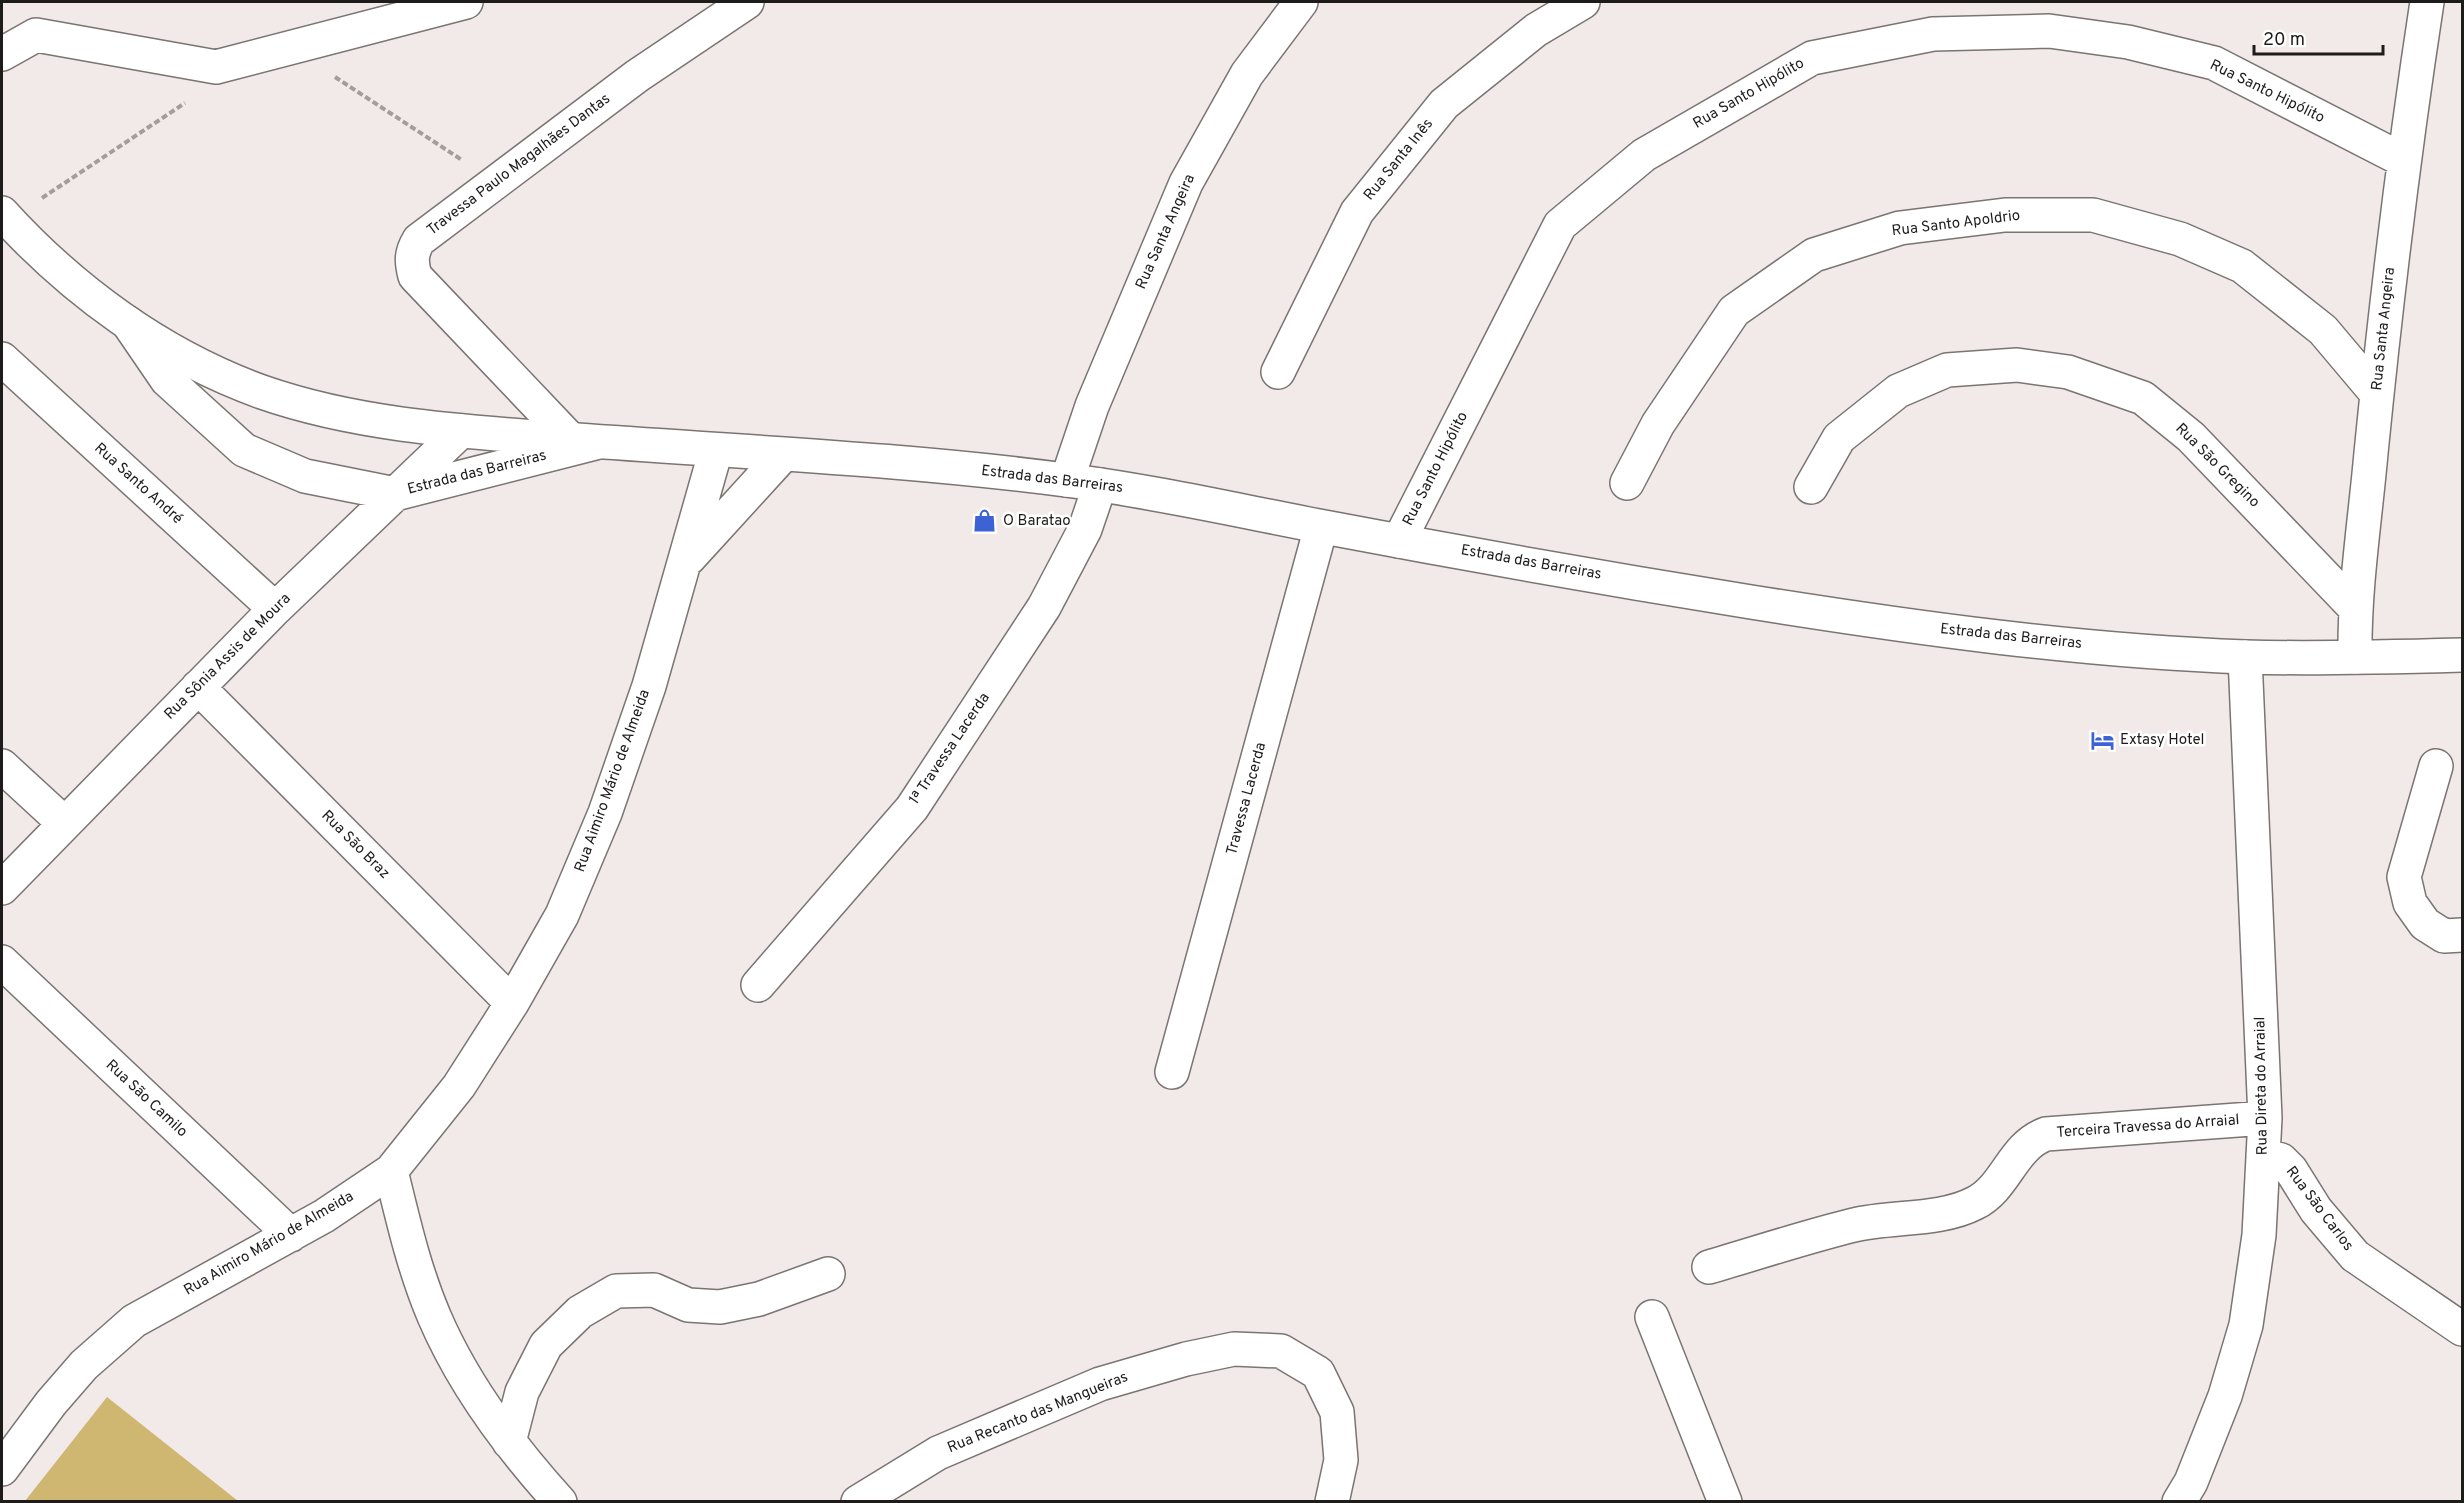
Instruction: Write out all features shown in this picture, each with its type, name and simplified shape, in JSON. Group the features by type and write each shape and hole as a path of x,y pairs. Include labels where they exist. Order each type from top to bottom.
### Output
{"street":[{"path":"2,54 36,35 216,67 459,2"},
{"name":"Travessa Paulo Magalhães Dantas","path":"586,441 415,276 411,262 413,250 419,240 498,183 637,76 747,2"},
{"name":"Rua Santa Angeira","path":"1067,480 1092,406 1186,183 1247,74 1301,2"},
{"name":"Rua Santa Inês","path":"1278,372 1358,212 1444,104 1536,30 1583,2"},
{"name":"Rua Santa Angeira","path":"2355,657 2355,608 2377,394 2403,160 2427,2"},
{"name":"Rua Santo Hipólito","path":"1399,540 1560,225 1644,155 1812,58 1933,34 2049,31 2128,42 2214,63 2403,160"},
{"name":"Rua Santo Apoldrio","path":"1627,483 1658,424 1734,311 1752,298 1814,255 1900,228 2005,215 2093,215 2180,239 2242,266 2323,330 2377,394"},
{"name":"Estrada das Barreiras","path":"5,217 61,272 128,323 180,355 261,391 340,413 461,431 884,462 1067,480 1751,602 1926,628 2057,643 2245,657 2463,655"},
{"name":"Estrada das Barreiras","path":"128,323 167,380 244,450 305,476 395,494 586,441"},
{"name":"Rua Santo André","path":"2,359 275,609"},
{"name":"Rua São Gregino","path":"1811,487 1839,438 1898,391 1947,370 2017,365 2068,372 2143,398 2192,437 2355,608"},
{"name":"Rua Sônia Assis de Moura","path":"2,888 275,609 461,431"},
{"name":"Rua Aimiro Mário de Almeida","path":"2,1469 51,1403 84,1365 134,1321 324,1216 391,1171 459,1086 512,1004 562,915 605,813 649,686 717,450"},
{"name":"Rua Aimiro Mário de Almeida","path":"684,564 783,455"},
{"name":"1ª Travessa Lacerda","path":"758,985 912,808 1044,607 1085,530 1100,485"},
{"name":"Travessa Lacerda","path":"1172,1072 1321,527"},
{"name":"Rua Direta do Arraial","path":"2179,1502 2191,1482 2225,1396 2246,1325 2259,1235 2265,1118 2245,657"},
{"name":"Rua São Braz","path":"198,687 512,1004"},
{"path":"2,766 64,823"},
{"path":"2436,766 2404,877 2410,903 2425,924 2445,936 2463,935"},
{"name":"Rua São Camilo","path":"2,963 291,1235"},
{"name":"Terceira Travessa do Arraial","path":"1709,1267 1855,1225 1953,1211 1976,1203 1990,1192 2024,1147 2046,1134 2265,1118"},
{"name":"Rua São Carlos","path":"2263,1155 2281,1160 2291,1170 2316,1210 2355,1256 2463,1329"},
{"path":"391,1171 410,1246 434,1316 466,1378 510,1442 560,1502"},
{"path":"510,1442 522,1392 546,1345 579,1312 616,1291 654,1290 688,1305 720,1307 759,1299 828,1274"},
{"path":"1652,1317 1725,1502"},
{"name":"Rua Recanto das Mangueiras","path":"858,1502 938,1453 1100,1384 1175,1362 1233,1349 1281,1351 1318,1373 1337,1412 1341,1460 1332,1502"}],"path":[{"path":"324,77 335,77 498,183"},
{"path":"5,217 190,100"}],"shaded area":[{"path":"107,1397 238,1501 25,1501"}],"place":[{"name":"O Baratao","path":"985,521"},
{"name":"Extasy Hotel","path":"2102,740"}]}
